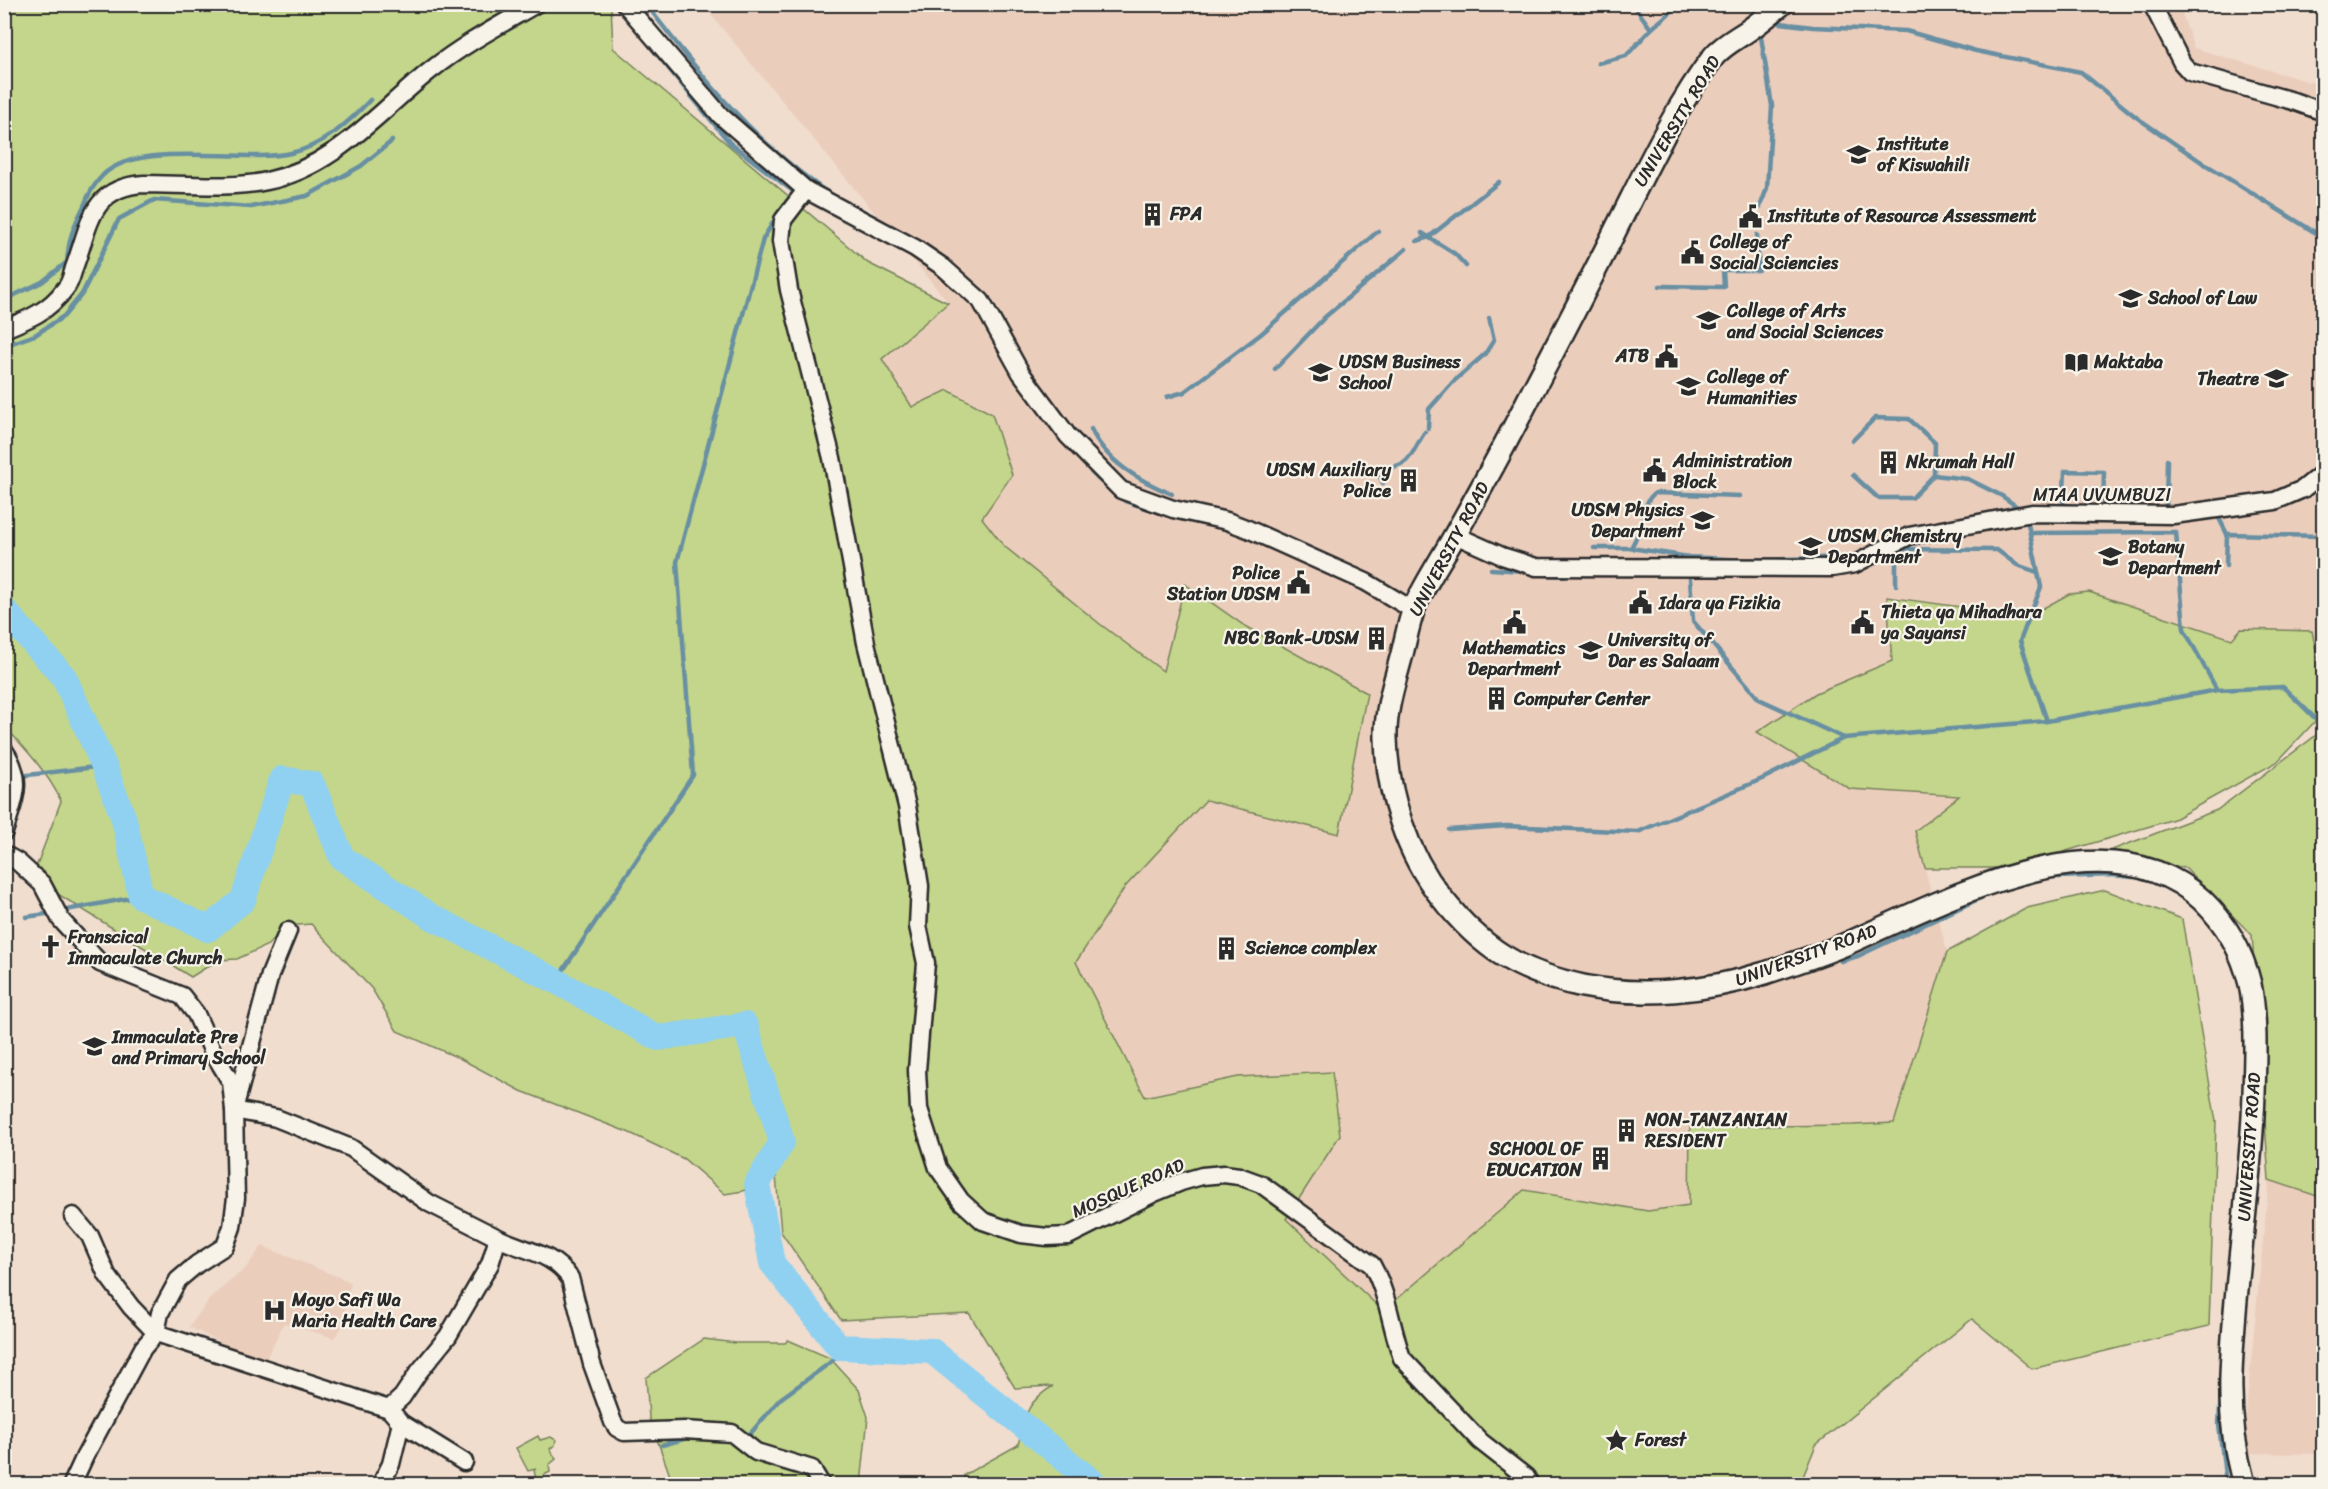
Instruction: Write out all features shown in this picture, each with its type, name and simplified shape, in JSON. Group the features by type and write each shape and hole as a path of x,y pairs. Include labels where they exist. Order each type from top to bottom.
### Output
{"street":[{"path":"4,328 36,316 53,304 67,287 90,221 100,202 116,189 128,185 144,184 246,184 266,182 290,175 343,147 432,69 479,36 536,4"},
{"path":"625,4 721,116 806,190 915,249 943,267 981,301 1021,373 1068,436 1121,490 1173,509 1227,521 1248,529 1366,582 1413,610"},
{"name":"UNIVERSITY ROAD","path":"1782,4 1757,25 1718,50 1689,94 1652,157 1520,416 1413,610 1391,697 1386,733 1389,773 1396,808 1423,875 1453,912 1485,945 1530,970 1565,982 1607,991 1659,991 1721,985 1764,973 1839,947 1942,900 2048,865 2098,861 2142,867 2176,880 2198,896 2226,924 2241,958 2250,985 2255,1036 2252,1143 2231,1380 2235,1451 2244,1485"},
{"path":"2152,4 2182,63 2190,72 2324,112"},
{"name":"MOSQUE ROAD","path":"806,190 783,220 781,241 789,290 834,468 866,644 907,806 920,886 918,927 926,963 917,1070 919,1110 938,1168 961,1201 983,1221 1021,1234 1068,1236 1154,1193 1202,1176 1224,1174 1239,1176 1261,1184 1372,1265 1381,1282 1395,1340 1402,1358 1480,1441 1526,1477 1530,1485"},
{"name":"MTAA UVUMBUZI","path":"1455,535 1502,556 1536,567 1832,568 1855,564 1909,536 2032,513 2174,515 2275,501 2303,489 2324,472"},
{"path":"4,832 17,789 15,767 8,754"},
{"path":"4,854 18,862 42,884 61,920 100,963 112,970 182,996 196,1014 213,1052 231,1082 236,1198 232,1227 225,1246 197,1264 178,1280 160,1313 156,1333 143,1348 85,1456 72,1485"},
{"path":"234,1110 270,975 288,931"},
{"path":"234,1110 276,1118 351,1148 429,1203 498,1238 548,1257 564,1270 570,1278 592,1364 616,1428 624,1432 684,1430 732,1433 756,1452 812,1468 820,1485"},
{"path":"73,1216 90,1236 107,1275 131,1307 156,1333 389,1409 401,1423 464,1462"},
{"path":"389,1409 402,1397 448,1336 490,1264 498,1238"},
{"path":"381,1485 391,1464 401,1423"}],"shaded area":[{"name":"University of Dar es Salaam","path":"703,5 2179,5 2194,48 2323,86 2323,685 2312,631 2232,639 2089,592 2069,594 2029,616 1969,609 1892,661 1816,693 1850,789 1959,796 1915,831 1947,952 1894,1123 1853,1125 1690,1205 1648,1211 1524,1190 1383,1311 1286,1219 1340,1135 1238,1077 1145,1097 1076,962 1125,887 1206,800 1339,834 1241,624 1186,584 1164,672 1100,624 1004,546 982,518 1012,475 912,407 882,359 948,302"},
{"path":"2269,1180 2323,1198 2323,1454 2242,1453"},
{"name":"Moyo Safi Wa Maria Health Care","path":"262,1246 351,1282 341,1329 334,1338 284,1323 264,1363 189,1327 212,1296 245,1269"}],"green space":[{"path":"5,5 611,5 613,48 868,263 948,303 882,359 912,407 948,390 992,414 1012,475 982,518 1004,546 1100,624 1163,671 1185,584 1242,624 1367,693 1339,834 1206,800 1125,887 1076,962 1145,1097 1238,1077 1332,1072 1340,1135 1286,1219 1383,1311 1524,1190 1648,1211 1689,1205 1690,1127 1894,1123 1947,952 2027,908 2105,890 2182,919 2216,1122 2209,1326 2032,1369 1972,1319 1816,1445 1800,1484 963,1484 964,1475 1018,1445 1032,1404 1053,1386 1015,1388 969,1313 841,1320 781,1232 775,1165 764,1181 743,1191 725,1194 684,1159 630,1133 521,1091 461,1059 397,1031 372,989 311,924 286,926 268,945 237,959 218,960 191,977 32,878 61,801 43,771 5,727"},
{"path":"2089,592 2232,639 2241,629 2312,631 2323,685 2323,713 2277,762 2174,819 2009,868 1925,868 1915,831 1959,796 1850,789 1757,732 1816,693 1892,661 1887,597 2029,616 2069,594"},
{"path":"2323,730 2323,1198 2269,1180 2252,935 2185,868 2091,858 2217,810"},
{"path":"704,1339 736,1343 785,1343 788,1340 830,1358 859,1390 868,1417 861,1484 673,1484 649,1417 646,1378"},
{"path":"538,1436 540,1440 551,1437 556,1440 555,1445 550,1449 556,1459 549,1465 550,1472 544,1475 544,1479 536,1480 534,1470 536,1469 528,1471 516,1448"}],"waterway":[{"path":"646,4 685,54 746,124 792,166 825,190 885,223"},
{"path":"1633,4 1651,29"},
{"path":"1598,63 1626,56 1651,29 1680,4"},
{"path":"1722,4 1741,9"},
{"path":"1772,22 1813,27 1906,31 1976,51 2081,72 2136,117 2200,161 2324,238"},
{"path":"1760,207 1767,188 1772,106 1761,37"},
{"path":"651,47 730,143 794,192 781,209"},
{"path":"4,300 42,282 67,262 72,233 90,193 103,175 120,164 166,155 270,156 303,150 344,125 370,100"},
{"path":"4,346 35,335 64,316 82,294 119,219 154,200 251,207 307,196 361,166 392,141"},
{"path":"1417,241 1429,237 1499,182"},
{"path":"556,981 693,775 677,562 763,239 777,216"},
{"path":"1167,397 1184,392 1261,334 1378,231"},
{"path":"1422,233 1455,254 1466,266"},
{"path":"1660,286 1724,287 1723,270 1759,270 1757,235"},
{"path":"1275,369 1325,317 1406,249"},
{"path":"1428,428 1429,409 1454,381 1485,354 1494,340 1489,318"},
{"path":"1852,441 1875,418 1909,419 1935,443 1934,475 1912,498 1878,498 1853,475"},
{"path":"1091,429 1097,441 1115,461 1148,483 1172,494"},
{"path":"1383,483 1380,477 1382,473 1405,462 1425,432"},
{"path":"2166,507 2167,460"},
{"path":"2063,509 2065,471 2104,472 2103,508"},
{"path":"1091,472 1108,488"},
{"path":"1934,475 1968,479 2002,496 2016,506"},
{"path":"1631,548 1640,530 1648,500 1655,493 1740,496"},
{"path":"1119,497 1150,509"},
{"path":"2006,510 2016,506"},
{"path":"2214,516 2218,516 2227,534"},
{"path":"2027,519 2041,587 2020,641 2047,721"},
{"path":"2031,533 2176,532 2184,629 2217,690"},
{"path":"2226,566 2227,534 2320,536 2324,538"},
{"path":"1594,548 1631,548 1689,557 1747,560"},
{"path":"1896,585 1896,549 1997,550 2017,565 2037,572"},
{"path":"1755,560 1849,557"},
{"path":"1491,569 1524,571"},
{"path":"1547,575 1565,576"},
{"path":"1690,579 1693,621 1759,699 1844,738 2047,721 2217,690 2283,687 2324,727"},
{"path":"4,610 64,677 104,766 124,819 141,896 208,929 243,900 282,779 312,784 342,858 432,917 556,981 658,1038 745,1025 782,1142 757,1184 772,1263 839,1347 932,1351 1095,1484"},
{"path":"1449,830 1506,826 1638,832 1762,779 1844,738"},
{"path":"19,776 104,766"},
{"path":"2057,877 2113,875 2133,877"},
{"path":"1841,961 1858,956 1989,894"},
{"path":"61,911 141,896"},
{"path":"26,917 53,913"},
{"path":"741,1433 750,1434 780,1399 848,1347"},
{"path":"2221,1392 2219,1424 2226,1484"},
{"path":"662,1445 691,1437"}],"place":[{"name":"Institute of Kiswahili","path":"1859,154"},
{"name":"FPA","path":"1152,214"},
{"name":"Institute of Resource Assessment","path":"1750,216"},
{"name":"College of Social Sciencies","path":"1692,252"},
{"name":"School of Law","path":"2130,298"},
{"name":"College of Arts and Social Sciences","path":"1709,321"},
{"name":"ATB","path":"1667,356"},
{"name":"Maktaba","path":"2076,362"},
{"name":"UDSM Business School","path":"1321,372"},
{"name":"Theatre","path":"2277,379"},
{"name":"College of Humanities","path":"1689,387"},
{"name":"Nkrumah Hall","path":"1888,462"},
{"name":"Administration Block","path":"1655,471"},
{"name":"UDSM Auxiliary Police","path":"1409,480"},
{"name":"UDSM Physics Department","path":"1702,520"},
{"name":"UDSM Chemistry Department","path":"1810,546"},
{"name":"Botany Department","path":"2110,557"},
{"name":"Police Station UDSM","path":"1298,583"},
{"name":"Idara ya Fizikia","path":"1641,603"},
{"name":"Mathematics Department","path":"1514,622"},
{"name":"Thieta ya Mihadhara ya Sayansi","path":"1863,622"},
{"name":"NBC Bank-UDSM","path":"1377,638"},
{"name":"University of Dar es Salaam","path":"1590,650"},
{"name":"Computer Center","path":"1496,699"},
{"name":"Franscical Immaculate Church","path":"50,947"},
{"name":"Science complex","path":"1227,948"},
{"name":"Immaculate Pre and Primary School","path":"94,1047"},
{"name":"NON-TANZANIAN RESIDENT","path":"1627,1130"},
{"name":"SCHOOL OF EDUCATION","path":"1600,1159"},
{"name":"Moyo Safi Wa Maria Health Care","path":"274,1310"},
{"name":"Forest","path":"1617,1440"}]}
